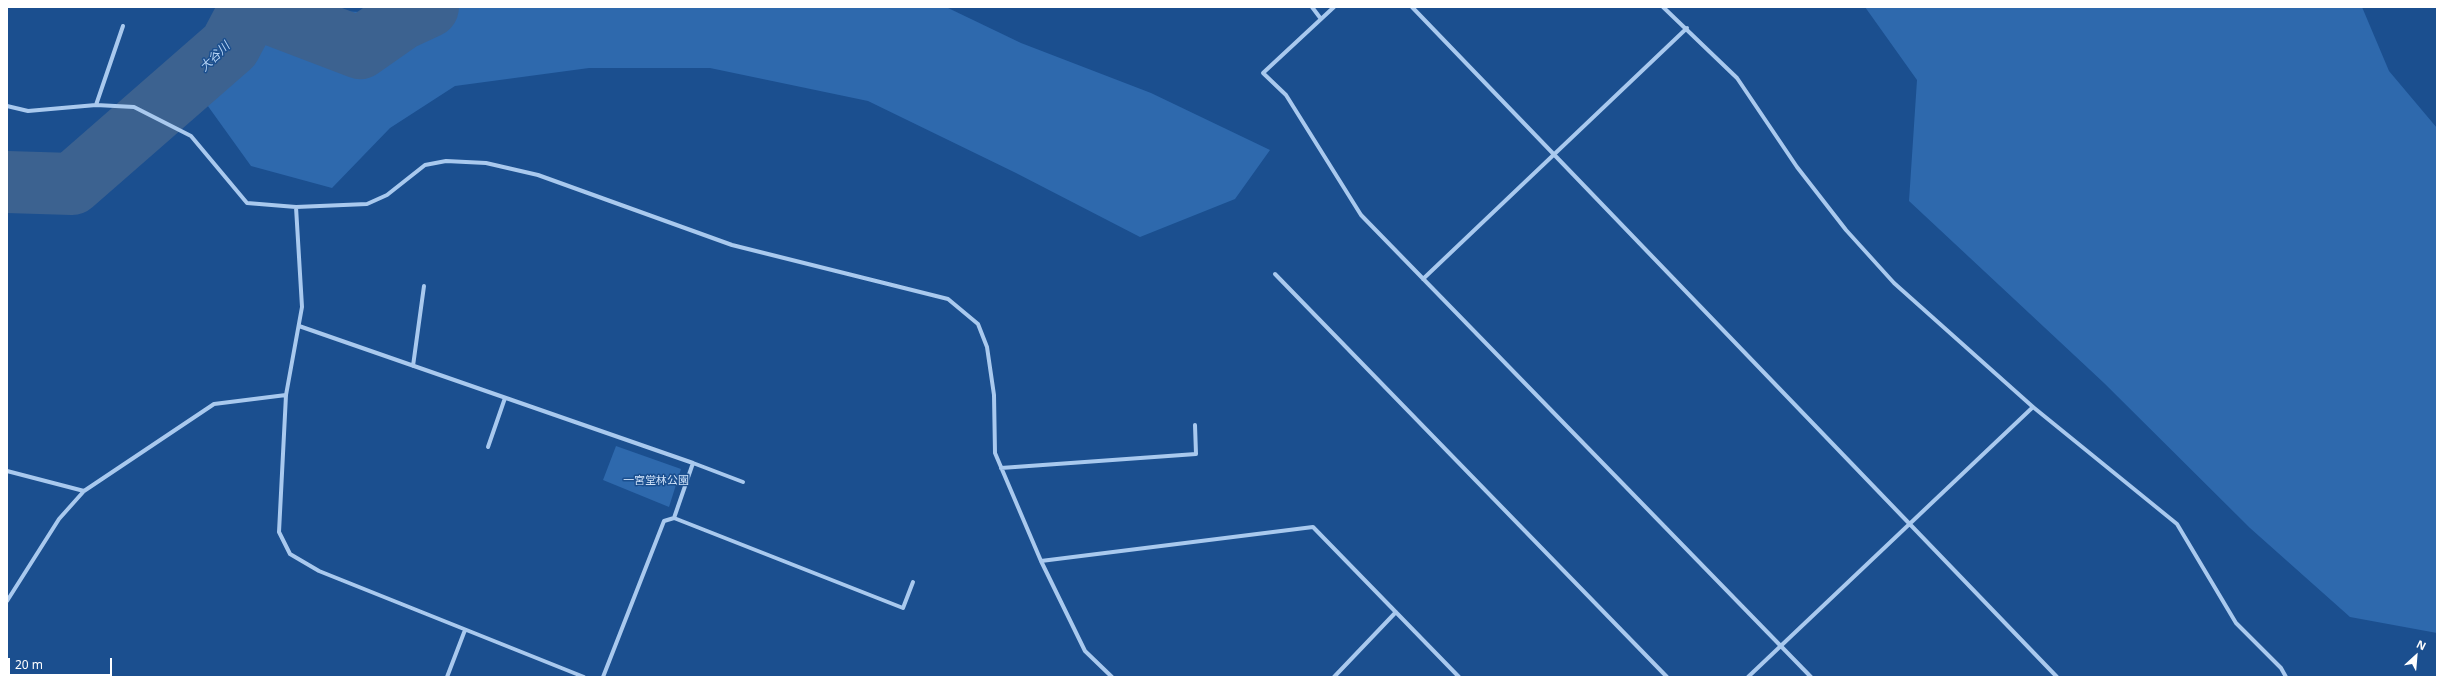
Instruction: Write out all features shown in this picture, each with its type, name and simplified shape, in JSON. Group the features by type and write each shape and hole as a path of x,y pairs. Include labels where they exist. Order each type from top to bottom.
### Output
{"street":[{"path":"1312,7 1321,19"},
{"path":"1334,7 1263,73 1286,95 1361,214 1811,677"},
{"path":"1412,7 2057,677"},
{"path":"1663,7 1687,28 1737,78 1797,167 1846,230 1889,277 2033,407 2177,524 2236,624 2281,668 2286,677"},
{"path":"96,105 123,26"},
{"path":"1423,279 1687,28"},
{"path":"7,106 28,111 96,105 134,107 191,136 247,203 296,207 367,204 387,195 425,165 446,161 486,163 538,175 732,245 948,299 978,324 987,346 994,395 995,454 1041,561 1085,651 1112,677"},
{"path":"296,207 302,307 286,395 280,532 290,554 319,571 584,677"},
{"path":"1275,274 1667,677"},
{"path":"412,366 424,286"},
{"path":"299,326 693,463 743,482"},
{"path":"7,601 58,519 84,491 214,404 286,395"},
{"path":"488,447 505,398"},
{"path":"1748,677 2033,407"},
{"path":"1001,468 1196,454 1195,425"},
{"path":"674,518 693,463"},
{"path":"7,471 84,491"},
{"path":"603,677 664,521 674,518 903,608 912,582"},
{"path":"1041,561 1313,527 1460,677"},
{"path":"1334,677 1396,612"},
{"path":"447,677 465,630"}],"green space":[{"path":"397,7 946,7 1021,43 1151,93 1270,150 1235,199 1140,237 1016,173 868,101 710,68 589,68 455,86 390,128 332,188 251,166 187,77 265,8 362,12"},
{"path":"1865,7 2362,7 2389,71 2437,128 2437,633 2350,617 2250,528 2104,383 1909,201 1917,80"},
{"name":"一宮堂林公園","path":"616,446 681,469 669,507 603,480"}],"waterway":[{"name":"大谷川","path":"7,182 72,184 230,46 248,12 255,8 360,48 400,20 428,7"}]}
